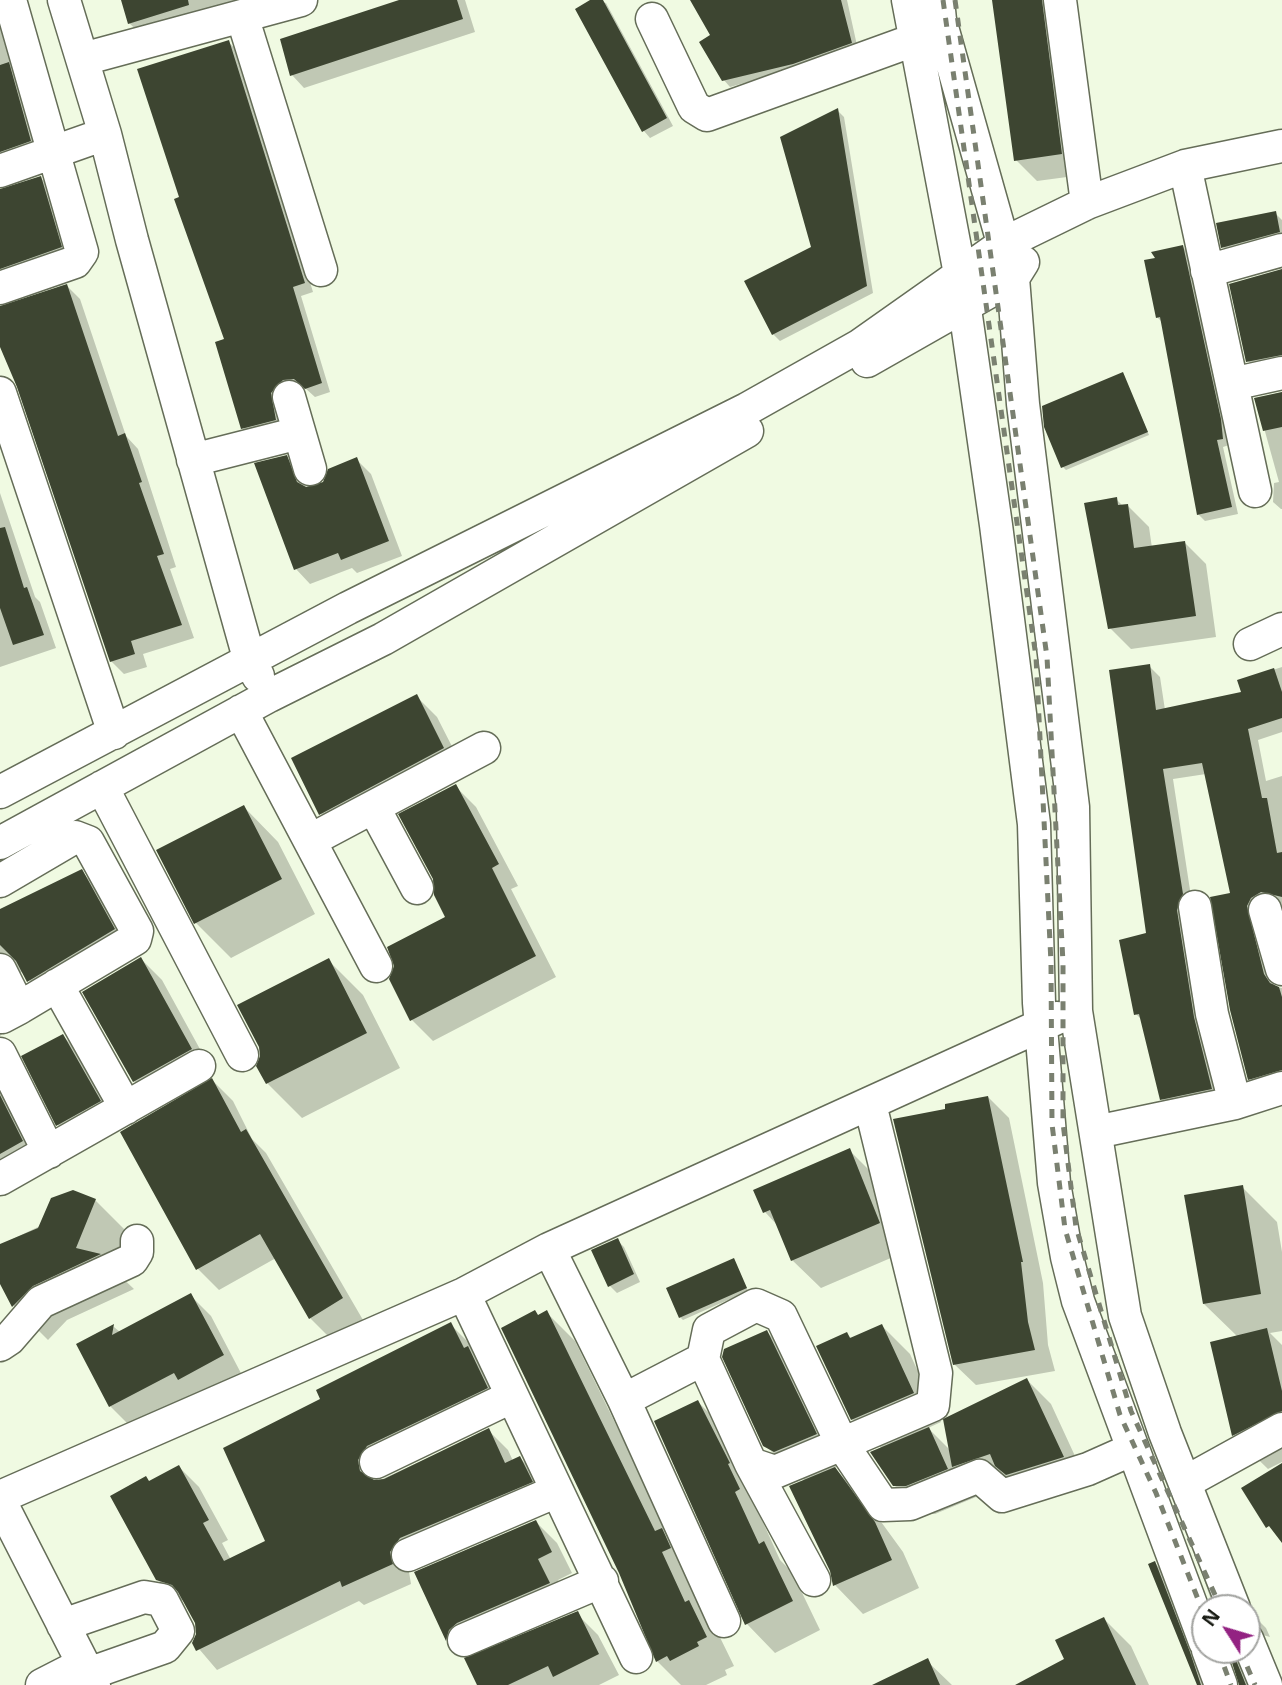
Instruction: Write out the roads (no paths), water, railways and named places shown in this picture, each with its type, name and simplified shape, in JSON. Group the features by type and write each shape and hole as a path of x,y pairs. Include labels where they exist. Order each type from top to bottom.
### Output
{"street":[{"path":"0,288 75,261 82,253 10,0"},
{"path":"64,0 105,134 249,659 269,696"},
{"path":"24,50 79,46 242,16 300,0"},
{"path":"908,0 960,274 1034,824 1041,1025 1054,1183 1067,1257 1078,1301 1191,1604"},
{"path":"938,0 940,20 1013,278 1023,404 1073,807 1076,1011 1125,1315 1165,1433 1228,1594"},
{"path":"1060,0 1087,203"},
{"path":"242,16 321,270"},
{"path":"652,19 694,107 706,115 914,40"},
{"path":"0,171 105,134"},
{"path":"0,792 249,659 747,409 859,346 1005,243 1087,203 1185,166 1282,146"},
{"path":"1185,166 1255,491"},
{"path":"0,843 241,710 383,639 1013,278 1048,223"},
{"path":"1208,271 1282,250"},
{"path":"1232,384 1282,373"},
{"path":"0,393 114,733"},
{"path":"289,397 310,469"},
{"path":"193,460 299,433"},
{"path":"1250,644 1282,629"},
{"path":"241,710 376,966"},
{"path":"311,840 485,748"},
{"path":"102,787 242,1055"},
{"path":"374,808 417,888"},
{"path":"0,881 75,837 88,842 137,931 135,939 9,1013 0,970"},
{"path":"1195,906 1212,1014 1235,1103"},
{"path":"1265,910 1282,969"},
{"path":"57,985 126,1108"},
{"path":"88,1674 63,1625 10,1545 0,1499 464,1294 549,1249 1076,1011"},
{"path":"0,1054 49,1152"},
{"path":"0,1179 199,1066"},
{"path":"1096,1132 1235,1103 1282,1088"},
{"path":"751,1464 775,1472 933,1405 936,1373 870,1104"},
{"path":"0,1345 9,1339 41,1302 132,1260 137,1252 137,1241"},
{"path":"549,1249 624,1400 724,1621"},
{"path":"464,1294 636,1657"},
{"path":"814,1580 751,1464 703,1359 709,1330 756,1305 781,1316 842,1444 883,1505 910,1504 979,1476 1002,1496 1088,1469 1133,1449"},
{"path":"624,1400 703,1359"},
{"path":"376,1462 512,1396"},
{"path":"1186,1482 1282,1429"},
{"path":"408,1555 557,1491"},
{"path":"464,1640 602,1581"},
{"path":"42,1685 88,1674 165,1647 178,1631 162,1600 144,1597 63,1625"},
{"path":"1213,1664 1221,1685"},
{"path":"1257,1664 1266,1685"}],"railway":[{"path":"943,0 1036,657 1051,963 1052,1124 1065,1229 1120,1415 1156,1493 1196,1594"},
{"path":"955,0 1047,657 1063,963 1063,1123 1076,1227 1131,1411 1215,1594"},
{"path":"1223,1664 1231,1685"},
{"path":"1246,1664 1255,1685"}]}
